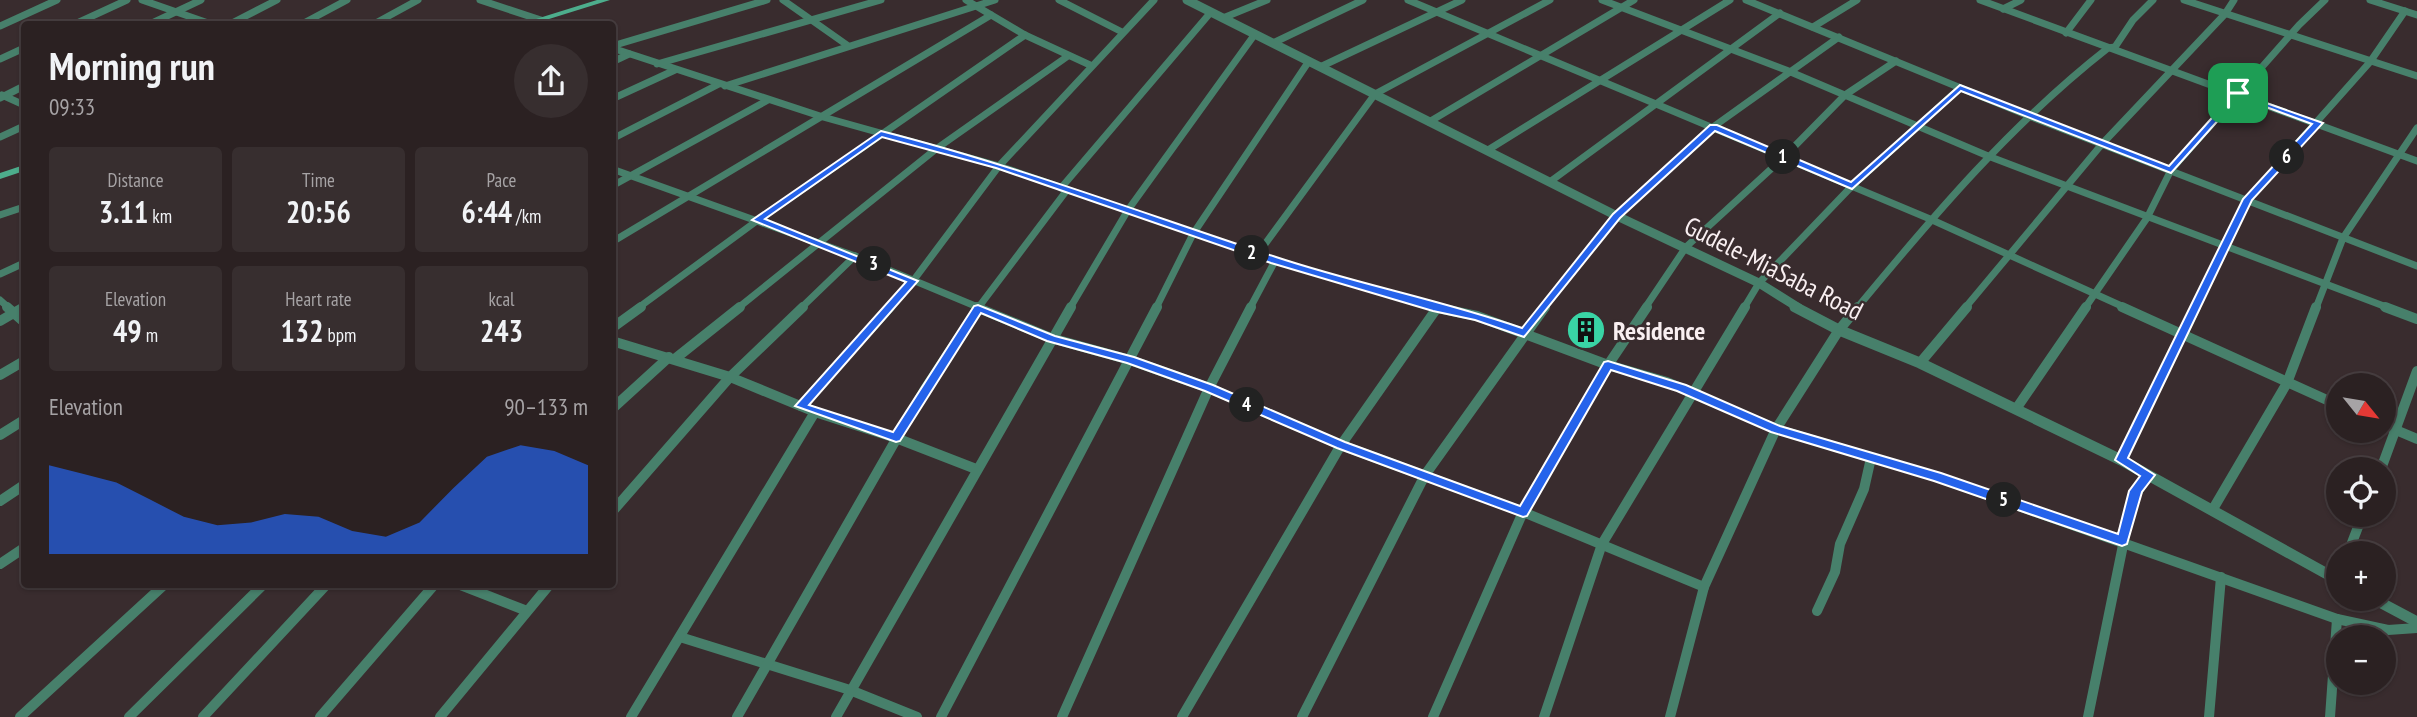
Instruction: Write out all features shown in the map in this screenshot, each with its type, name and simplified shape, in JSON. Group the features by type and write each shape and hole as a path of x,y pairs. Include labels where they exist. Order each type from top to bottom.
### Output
{"main road":[{"path":"537,21 592,1 606,0"},
{"path":"0,176 21,169"}],"street":[{"path":"0,26 57,0"},
{"path":"82,21 127,0"},
{"path":"142,0 202,21"},
{"path":"156,21 201,0"},
{"path":"236,21 277,0"},
{"path":"308,21 347,0"},
{"path":"380,21 418,0"},
{"path":"480,0 544,21"},
{"path":"616,46 767,0"},
{"path":"783,0 847,45"},
{"path":"657,64 881,0"},
{"path":"966,0 1025,36 1090,65"},
{"path":"616,137 722,85 995,0"},
{"path":"1059,0 1122,32"},
{"path":"801,406 913,281 999,166 1090,65 1154,0"},
{"name":"Gudele-MiaSaba Road","path":"1187,0 1617,216 1686,247 1759,284 1839,330 1920,363 2121,460 2326,572"},
{"path":"1223,18 1267,0"},
{"path":"1273,43 1363,0"},
{"path":"1408,0 1930,219 2326,400"},
{"path":"1320,67 1462,0"},
{"path":"1257,255 1375,94 1550,0"},
{"path":"1602,0 1790,72 2068,188 2417,319"},
{"path":"1429,121 1634,0"},
{"path":"1488,150 1730,0"},
{"path":"1746,0 2029,116 2417,266"},
{"path":"1760,5 1769,0"},
{"path":"1814,27 1857,0"},
{"path":"1980,0 2417,161"},
{"path":"2003,9 2021,0"},
{"path":"2066,33 2091,0"},
{"path":"1670,717 1704,587 1776,429 1839,330 1930,219 1987,156 2068,79 2108,48 2115,47 2133,20 2153,0"},
{"path":"2184,0 2417,76"},
{"path":"1920,363 2102,144 2225,14 2234,0"},
{"path":"2016,408 2147,218 2171,170 2325,0"},
{"path":"2370,0 2417,15"},
{"path":"2121,460 2248,199 2370,62 2405,11"},
{"path":"737,717 896,438 978,308 1064,189 1212,12"},
{"path":"1551,181 1780,13"},
{"path":"616,240 991,15"},
{"path":"836,717 1051,338 1128,210 1255,34"},
{"path":"616,325 881,133 1025,36"},
{"path":"1302,717 1425,475 1524,333 1617,216 1713,127 1839,37"},
{"path":"0,59 21,49"},
{"path":"616,49 823,117 999,166 1275,261 1437,308 1477,316 1608,365 1693,393 1776,429 1937,477 2122,540 2337,619 2388,630 2417,628"},
{"path":"616,60 629,54"},
{"path":"616,406 672,358 936,149 1068,56"},
{"path":"941,717 1130,360 1193,234 1309,61"},
{"path":"1433,717 1523,512 1608,365 1686,247 1784,157 1845,95 1896,61"},
{"path":"616,97 675,70"},
{"path":"1,96 21,87"},
{"path":"1544,717 1602,544 1759,284 1852,186 1960,88"},
{"path":"1,96 21,104"},
{"path":"616,184 768,100"},
{"path":"0,137 21,127"},
{"path":"2213,509 2287,383 2343,238 2417,128"},
{"path":"616,171 855,256 1051,338 1130,360 1209,388 1341,445 1523,512 1704,587"},
{"path":"0,215 21,208"},
{"path":"616,507 730,377 855,256"},
{"path":"1062,717 1209,388 1275,261"},
{"path":"0,274 21,264"},
{"path":"0,300 21,319"},
{"path":"1182,717 1341,445 1437,308"},
{"path":"0,321 21,309"},
{"path":"616,342 730,377 815,412 896,438 976,469"},
{"path":"0,375 21,363"},
{"path":"2417,371 2396,430 2417,439"},
{"path":"631,717 815,412"},
{"path":"0,435 21,422"},
{"path":"1817,611 1835,572 1840,544 1864,489 1871,458"},
{"path":"2088,717 2122,540 2136,491 2148,475"},
{"path":"0,501 21,487"},
{"path":"0,564 21,550"},
{"path":"2209,717 2221,577"},
{"path":"20,717 161,588"},
{"path":"129,717 260,588"},
{"path":"203,717 323,588"},
{"path":"320,717 432,588"},
{"path":"468,588 527,611"},
{"path":"440,717 547,588"},
{"path":"2396,611 2417,622"},
{"path":"2330,717 2337,619"},
{"path":"680,636 850,690 917,717"}],"place":[{"name":"Residence","path":"1586,330"}],"route":[{"path":"1960,88 2171,170 2238,93 2318,123 2248,199 2121,460 2148,475 2132,501 2122,540 1937,477 1776,429 1667,382 1608,365 1523,512 1341,445 1209,388 1130,360 1051,338 978,308 925,388 896,438 801,406 913,281 758,220 881,133 999,166 1275,261 1437,308 1477,316 1524,333 1617,216 1713,127 1852,186 1960,88"}]}
